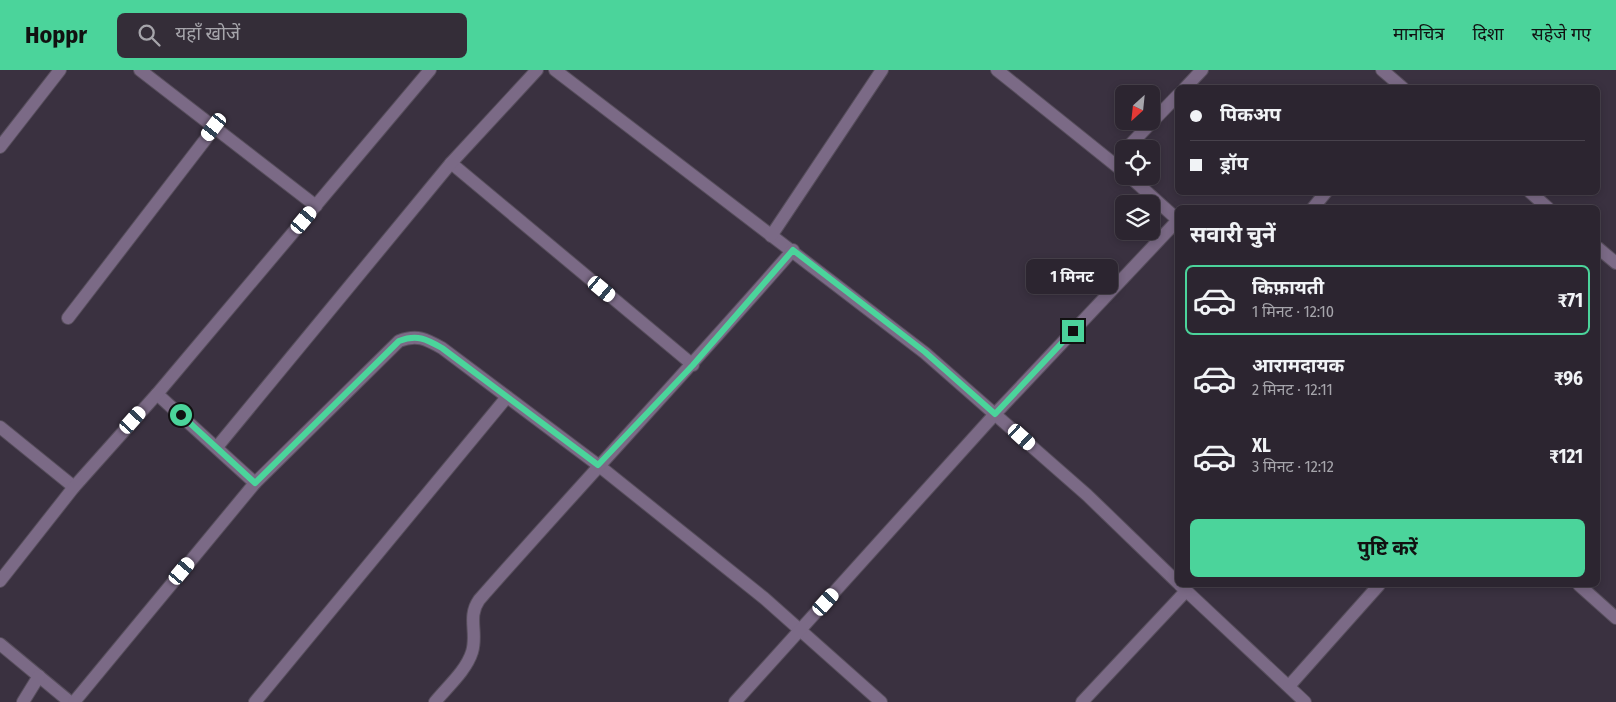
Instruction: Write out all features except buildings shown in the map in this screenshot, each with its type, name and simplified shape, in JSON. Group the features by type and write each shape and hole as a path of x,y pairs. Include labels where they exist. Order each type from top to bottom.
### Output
{"street":[{"path":"0,147 60,70"},
{"path":"140,70 316,206"},
{"path":"0,581 74,487 157,394 430,70"},
{"path":"217,448 452,163 537,70"},
{"path":"555,70 925,352 1088,495 1175,580"},
{"path":"771,236 882,70"},
{"path":"997,70 1115,165"},
{"path":"1188,85 1202,70"},
{"path":"1390,73 1400,85"},
{"path":"1135,140 1175,98"},
{"path":"68,318 214,127"},
{"path":"1112,163 1115,160"},
{"path":"452,163 693,365"},
{"path":"1139,185 1175,217"},
{"path":"1315,205 1324,195"},
{"path":"1533,195 1545,205"},
{"path":"735,702 995,414 1175,223"},
{"path":"435,702 468,662 474,643 473,608 598,465 693,365 793,250"},
{"path":"1600,250 1616,263"},
{"path":"74,702 255,483 399,341 410,336 423,337 442,348 598,465 764,598 881,702"},
{"path":"157,394 255,483"},
{"path":"255,702 507,397"},
{"path":"0,427 74,487"},
{"path":"1082,702 1180,587"},
{"path":"1182,587 1305,702"},
{"path":"1289,686 1377,587"},
{"path":"1581,587 1615,615"},
{"path":"0,644 70,702"},
{"path":"23,702 39,676"}],"route":[{"path":"181,415 255,483 399,341 410,336 423,337 442,348 598,465 693,365 793,250 925,352 995,414 1073,331"}]}
